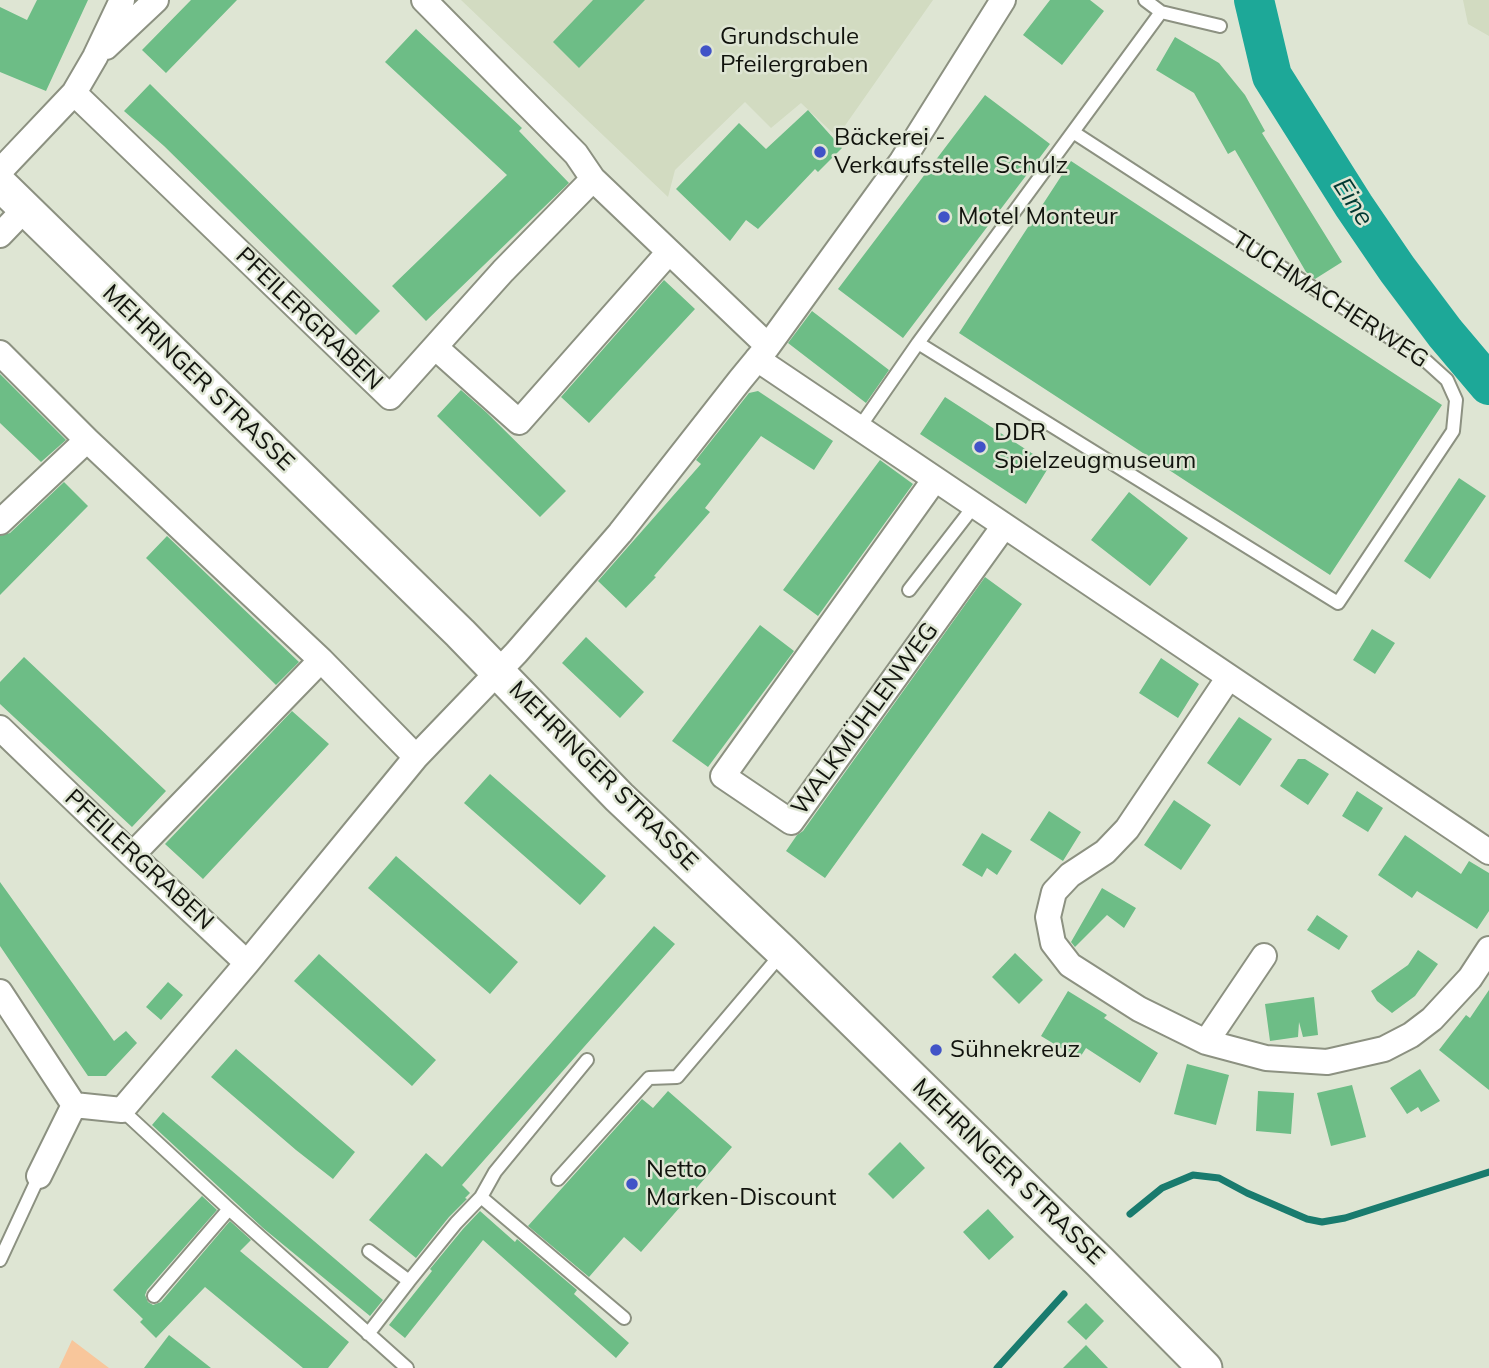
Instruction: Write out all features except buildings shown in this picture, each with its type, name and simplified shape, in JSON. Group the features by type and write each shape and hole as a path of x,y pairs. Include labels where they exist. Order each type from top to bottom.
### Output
{"main road":[{"name":"MEHRINGER STRASSE","path":"0,184 498,671 619,797 783,952 1205,1368"}],"street":[{"path":"0,171 74,93 95,57 122,0"},
{"path":"95,57 156,0"},
{"path":"424,0 576,154 593,178 669,252 762,353 859,428 1489,852"},
{"path":"75,1105 122,1110 416,757 516,653 620,533 762,353 902,162 1003,0"},
{"name":"PFEILERGRABEN","path":"74,93 390,397 503,271 593,178"},
{"path":"0,235 25,209"},
{"path":"435,347 519,422 669,252"},
{"path":"0,353 87,440 321,660 416,757"},
{"path":"0,522 87,440"},
{"name":"WALKMÜHLENWEG","path":"936,480 723,776 791,822 1004,526"},
{"path":"132,855 321,660"},
{"path":"1229,677 1127,829 1105,852 1070,875 1054,892 1048,917 1053,943 1070,965 1139,1009 1206,1042 1266,1058 1327,1062 1384,1049 1411,1035 1432,1019 1470,978 1489,949"},
{"name":"PFEILERGRABEN","path":"0,727 247,963"},
{"path":"1206,1042 1264,956"},
{"path":"0,992 75,1105"},
{"path":"39,1175 75,1105"}],"lane":[{"path":"1145,0 1161,12 1220,26"},
{"path":"859,428 918,343 1161,12"},
{"name":"TUCHMACHERWEG","path":"918,343 1338,603 1453,431 1456,400 1447,380 1426,361 1073,132"},
{"path":"909,590 974,506"},
{"path":"558,1179 649,1078 677,1077 783,952"},
{"path":"368,1334 456,1223 481,1197 495,1172 587,1060"},
{"path":"122,1110 407,1368"},
{"path":"0,1260 39,1175"},
{"path":"481,1197 624,1318"},
{"path":"154,1296 229,1209"},
{"path":"369,1251 409,1281"}],"shaded area":[{"name":"Grundschule Pfeilergraben","path":"461,0 933,0 837,137 801,103 771,128 745,102 675,170 668,197"},
{"path":"1463,0 1489,0 1489,36 1468,24"},
{"path":"72,1340 109,1368 59,1368"}],"waterway":[{"name":"Eine","path":"1254,0 1272,76 1397,269 1445,333 1489,385"},
{"path":"1130,1214 1162,1188 1193,1175 1219,1178 1307,1219 1322,1222 1345,1218 1489,1172"},
{"path":"997,1368 1064,1294"}],"place":[{"name":"Grundschule Pfeilergraben","path":"706,51"},
{"name":"Bäckerei - Verkaufsstelle Schulz","path":"820,152"},
{"name":"Motel Monteur","path":"944,217"},
{"name":"DDR Spielzeugmuseum","path":"980,447"},
{"name":"Sühnekreuz","path":"936,1050"},
{"name":"Netto Marken-Discount","path":"632,1184"}]}
